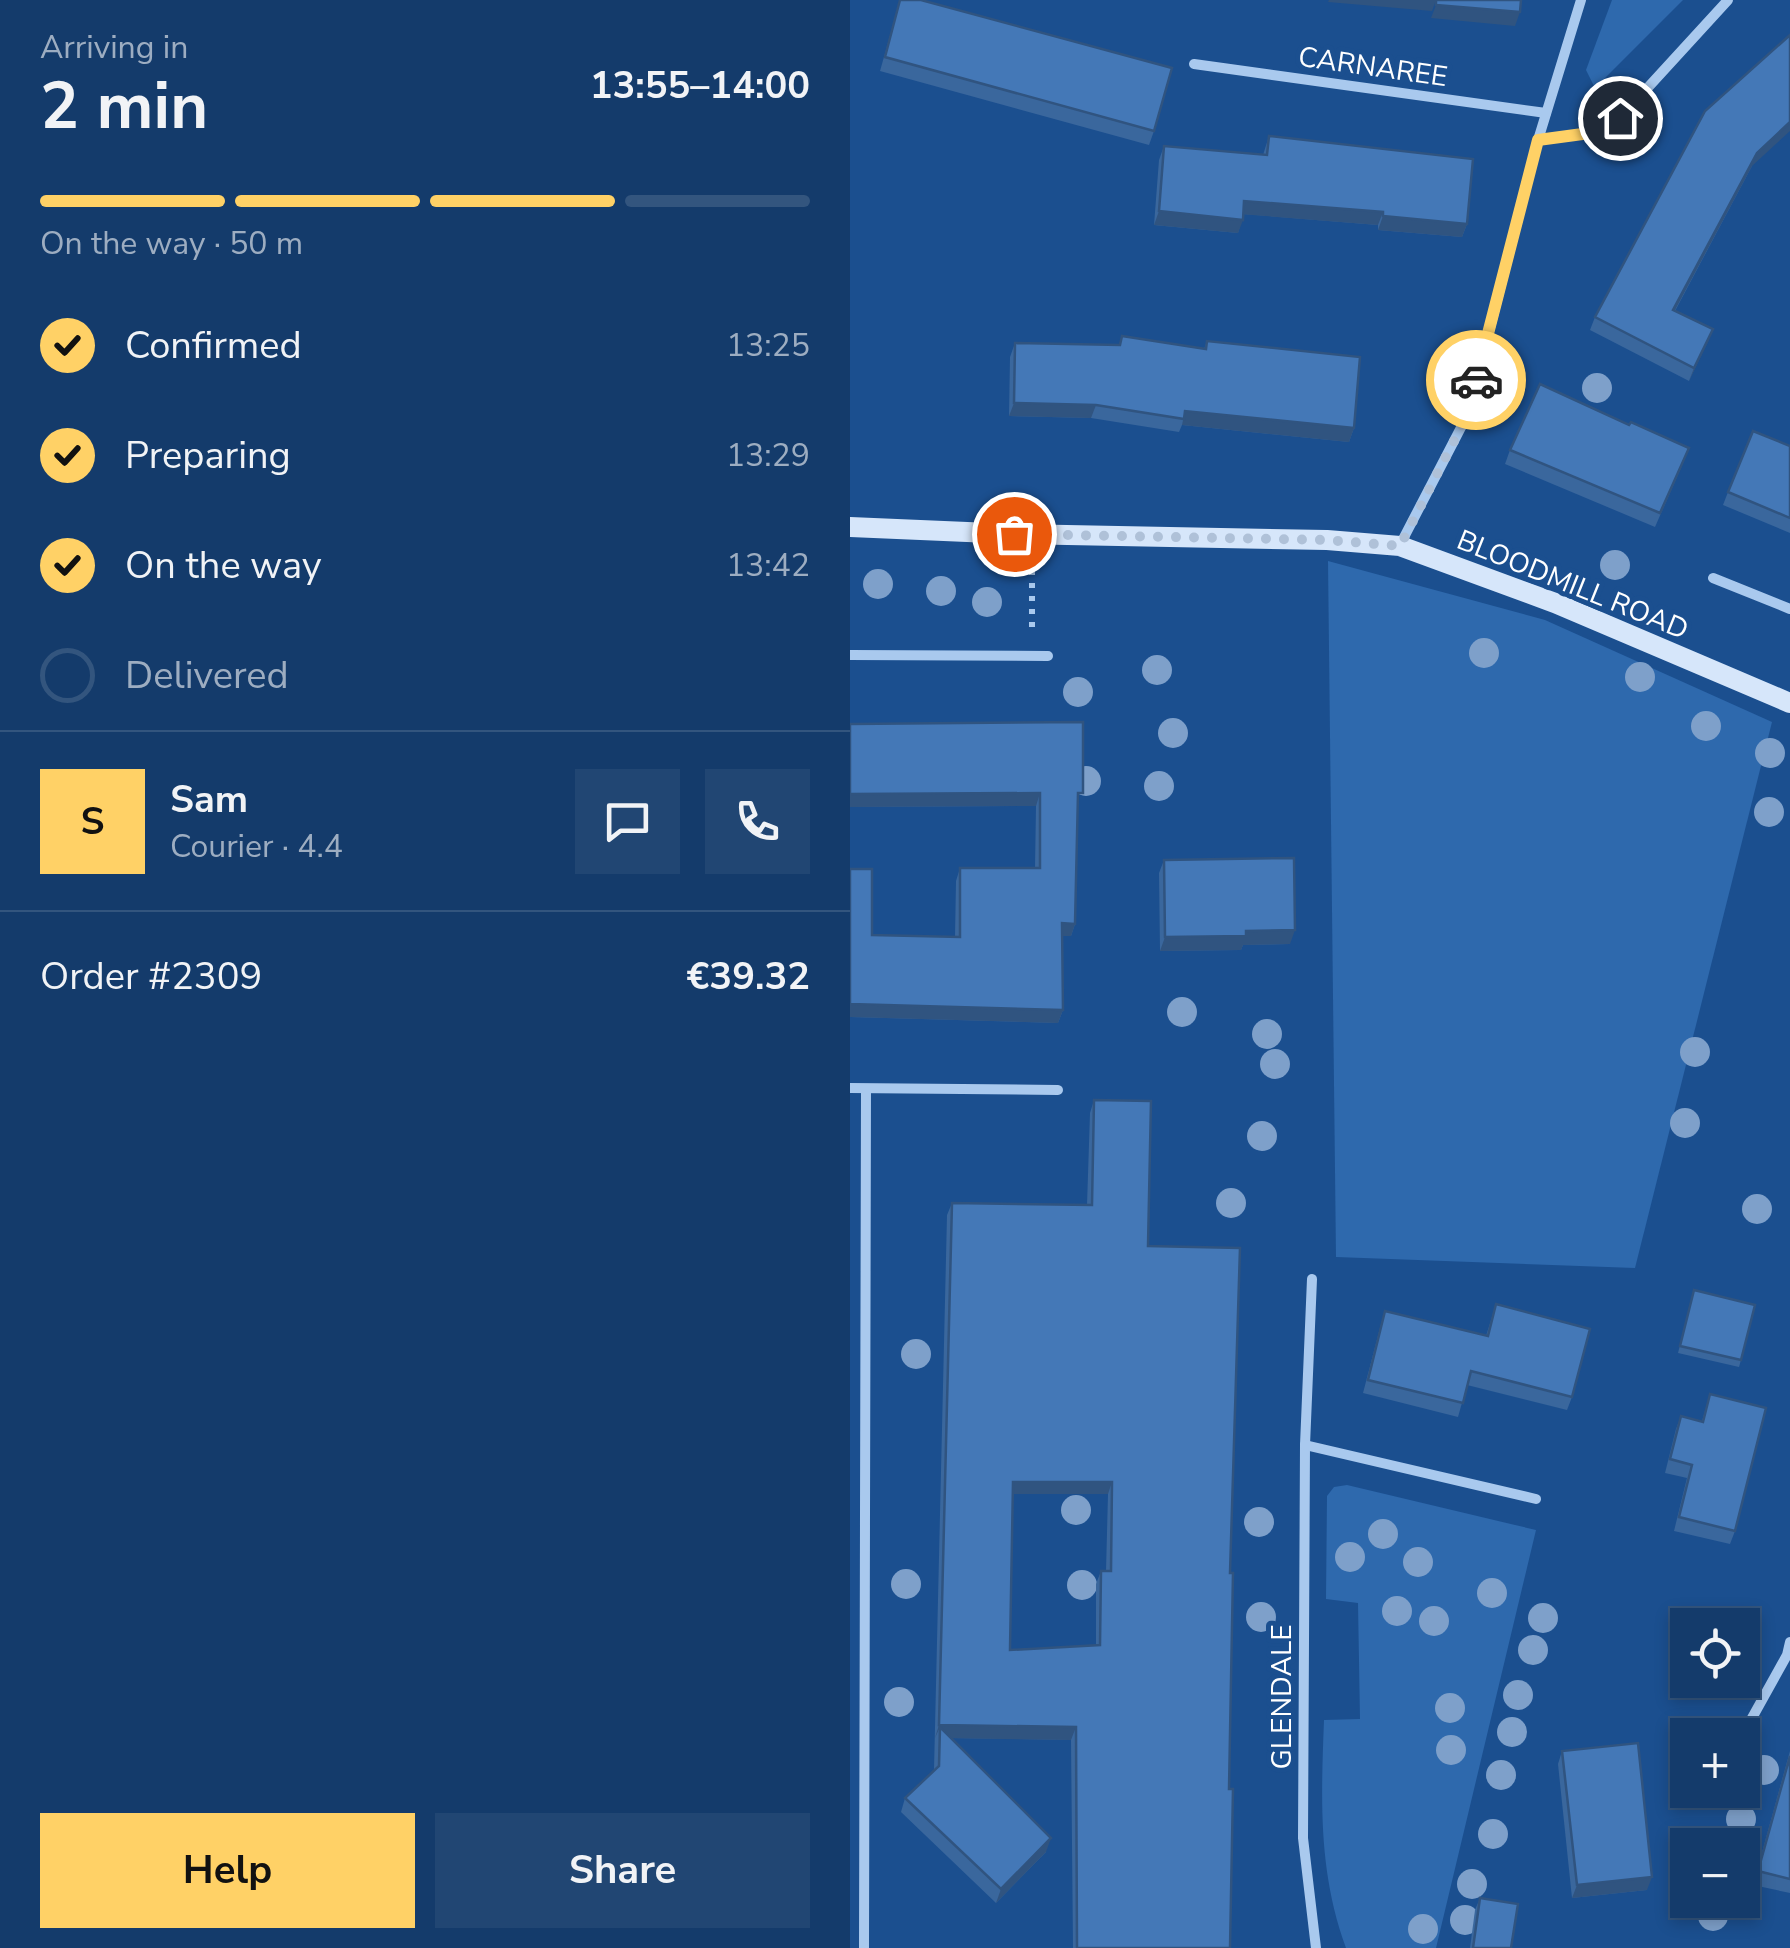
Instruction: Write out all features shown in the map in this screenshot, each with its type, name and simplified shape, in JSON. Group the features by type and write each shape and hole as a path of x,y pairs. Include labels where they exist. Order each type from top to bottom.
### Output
{"street":[{"path":"1400,546 1468,414 1538,140 1581,0"},
{"path":"1538,140 1590,133 1620,118 1728,0"},
{"name":"CARNAREE","path":"1194,64 1546,113"},
{"name":"BLOODMILL ROAD","path":"850,527 1327,540 1400,546 1555,603 1790,703"},
{"path":"1713,578 1790,609"},
{"path":"850,655 1048,656"},
{"path":"850,1088 1058,1090"},
{"path":"864,1948 866,1089"},
{"name":"GLENDALE","path":"1312,1279 1305,1446 1302,1838 1316,1948"},
{"path":"1305,1446 1536,1499"},
{"path":"1752,1718 1790,1642"}],"path":[{"path":"1032,570 1032,656"}],"shaded area":[{"path":"1612,0 1683,0 1595,88 1586,70"},
{"path":"1328,561 1545,620 1772,722 1635,1268 1336,1257"},
{"path":"1347,1485 1536,1530 1436,1948 1346,1948 1330,1891 1322,1807 1324,1720 1360,1719 1358,1603 1326,1599 1327,1496 1334,1487"}],"building":[{"path":"900,0 921,0 1172,68 1154,131 885,57"},
{"path":"1436,0 1521,0 1520,12 1436,5"},
{"path":"1790,35 1790,122 1757,153 1673,310 1713,329 1694,368 1595,317 1705,111"},
{"path":"1269,136 1473,159 1467,224 1383,216 1383,212 1244,201 1243,220 1159,211 1164,146 1267,155"},
{"path":"1122,336 1206,349 1207,341 1360,357 1354,428 1185,411 1184,419 1096,405 1014,403 1015,343 1120,345"},
{"path":"1540,384 1689,448 1660,513 1510,450"},
{"path":"1753,431 1790,446 1790,518 1728,492"},
{"path":"1083,722 1075,924 1062,923 1063,1010 850,1004 850,869 872,869 872,935 960,937 960,868 1040,868 1040,793 850,794 850,724"},
{"path":"1294,858 1295,930 1246,931 1246,936 1165,937 1164,860"},
{"path":"1094,1100 1151,1101 1148,1246 1240,1248 1230,1573 1230,1948 1077,1948 1076,1727 939,1725 952,1203 1092,1205","holes":["1013,1482 1112,1482 1111,1571 1101,1571 1100,1645 1010,1650"]},
{"path":"1694,1290 1755,1305 1741,1360 1680,1346"},
{"path":"1496,1304 1590,1329 1572,1397 1471,1371 1463,1403 1368,1380 1385,1311 1488,1336"},
{"path":"1710,1394 1766,1408 1735,1531 1679,1517 1692,1465 1670,1459 1681,1416 1703,1422"},
{"path":"940,1727 1051,1838 1001,1889 905,1798 939,1766"},
{"path":"1638,1743 1652,1877 1577,1885 1562,1751"},
{"path":"1790,1756 1790,1879 1760,1872"},
{"path":"1480,1898 1518,1904 1511,1948 1473,1948"}],"way so far":[{"path":"1014,534 1327,540 1400,546 1468,414 1476,380"}],"route":[{"path":"1476,380 1538,140 1590,133 1620,118"}]}
